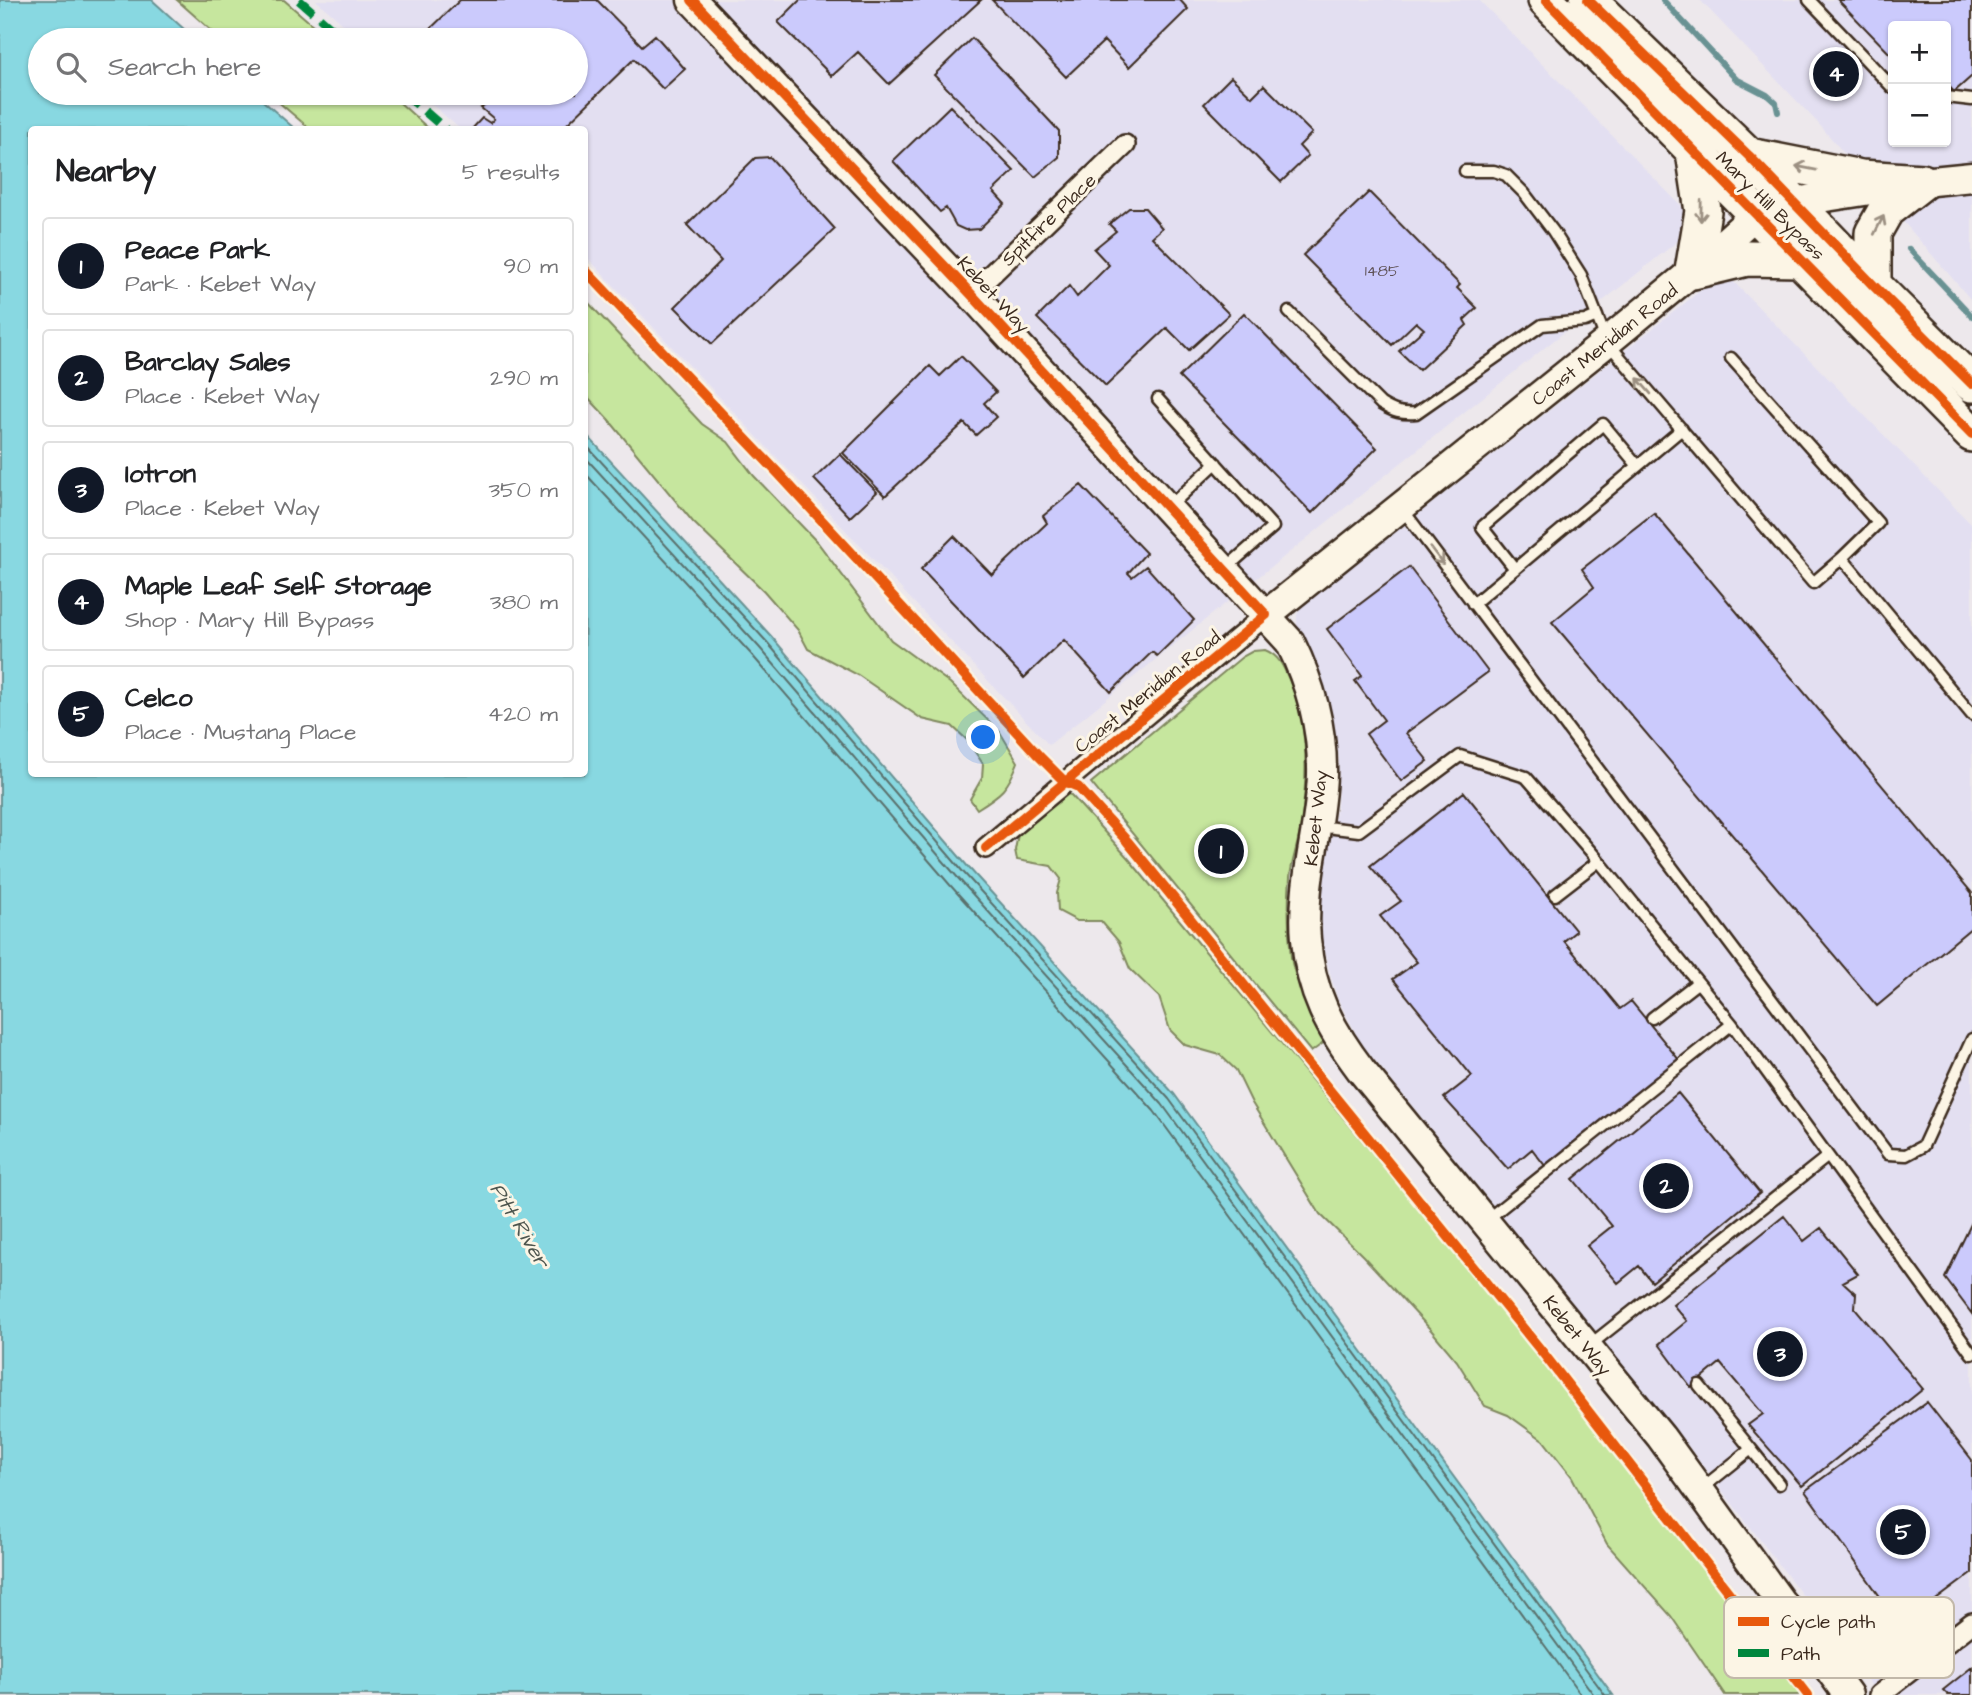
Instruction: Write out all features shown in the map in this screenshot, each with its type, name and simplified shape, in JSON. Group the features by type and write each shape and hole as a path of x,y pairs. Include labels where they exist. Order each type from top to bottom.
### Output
{"highway":[{"name":"Mary Hill Bypass","path":"1546,0 1972,434"},
{"name":"Mary Hill Bypass","path":"1588,0 1749,156 1972,384"},
{"path":"1695,152 1703,211 1693,271 1747,258 1800,259"},
{"path":"1749,156 1861,178 1922,182"},
{"path":"1873,285 1873,233 1886,210 1922,182"}],"street":[{"name":"Kebet Way","path":"692,0 971,294 1290,642 1304,670 1314,708 1322,775 1305,907 1305,930 1318,998 1336,1036 1661,1437 1777,1597"},
{"name":"Spitfire Place","path":"971,294 1125,145"},
{"name":"Coast Meridian Road","path":"986,848 1266,615 1607,342 1693,271 1756,213 1794,202 1972,177"},
{"path":"1954,1636 1972,1622"},
{"name":"Kebet Way","path":"1837,1678 1849,1695"},
{"path":"1879,1695 1901,1678"}],"lane":[{"path":"1809,0 1889,84"},
{"path":"1951,98 1972,100"},
{"path":"1465,171 1494,171 1506,175 1524,193 1553,231 1581,275 1607,342 1813,583 1878,523 1731,358"},
{"path":"1289,312 1381,404 1395,413 1406,414 1416,413 1542,324 1585,321 1597,316"},
{"path":"1158,399 1273,527 1224,570"},
{"path":"1515,569 1482,527 1603,424 1638,466"},
{"path":"1473,604 1682,429"},
{"path":"1167,508 1216,463"},
{"path":"1401,507 1888,1154 1906,1155 1923,1146 1972,1039"},
{"path":"1842,558 1972,715"},
{"path":"1315,826 1359,831 1460,756 1526,777 1599,861 1732,1024 1972,1354"},
{"path":"1555,895 1599,861"},
{"path":"1652,1018 1698,983"},
{"path":"1485,1222 1732,1024"},
{"path":"1588,1347 1828,1156"},
{"path":"1699,1385 1779,1484"},
{"path":"1699,1490 1751,1449"}],"shaded area":[{"path":"316,0 1479,0 1699,224 1049,745 588,258 588,126 457,126 433,105 588,105 588,28 348,28"},
{"path":"1700,0 1972,0 1972,301 1817,122"},
{"path":"1724,272 1972,525 1972,1695 1879,1695 1866,1678 1954,1678 1954,1597 1804,1597 1682,1438 1361,1043 1337,997 1323,948 1320,912 1322,880 1337,807 1339,759 1326,690 1314,657 1297,626 1297,615 1301,607"}],"green space":[{"path":"177,0 284,0 316,28 208,28"},
{"path":"282,105 402,105 426,126 306,126"},
{"path":"588,302 702,424 728,442 754,476 818,543 891,640 950,683 1000,732 1018,762 1011,779 998,795 977,809 970,799 982,778 983,764 967,740 952,726 922,719 858,675 808,649 798,630 764,591 693,522 588,397"},
{"path":"1265,650 1278,659 1286,672 1301,716 1304,734 1305,788 1300,831 1290,877 1289,927 1291,957 1296,977 1326,1041 1311,1052 1091,783 1242,657 1253,651"},
{"path":"1064,793 1071,795 1128,858 1485,1289 1727,1597 1724,1597 1724,1678 1790,1678 1803,1695 1725,1695 1671,1616 1607,1544 1572,1477 1543,1440 1508,1415 1485,1406 1457,1361 1431,1330 1320,1214 1252,1103 1236,1070 1220,1055 1185,1045 1170,1030 1159,997 1130,969 1119,942 1101,921 1077,921 1058,911 1057,893 1061,879 1051,866 1017,860 1015,850 1019,829"}],"water":[{"name":"Pitt River","path":"0,0 152,0 183,28 28,28 28,105 268,105 292,126 28,126 28,777 588,777 588,436 771,636 969,868 1174,1094 1613,1695 0,1695"}],"building":[{"path":"460,0 597,0 642,46 655,35 685,69 663,89 634,59 588,104 588,28 431,28"},
{"path":"800,0 981,0 889,84 858,52 832,76 778,22"},
{"path":"992,0 1180,0 1188,9 1129,67 1104,41 1066,77"},
{"path":"1838,0 1972,0 1972,76 1954,92 1951,89 1951,21 1888,21 1888,52"},
{"path":"972,38 1059,131 1059,157 1035,177 934,75"},
{"path":"1231,77 1252,97 1264,85 1312,133 1299,146 1308,156 1281,182 1204,104"},
{"path":"486,105 587,105 565,126 475,126 482,118 490,123 494,119 481,108"},
{"path":"950,106 1014,171 993,191 1005,204 979,229 965,230 956,226 946,208 940,212 893,161"},
{"path":"770,157 835,229 712,344 675,307 721,261 687,225 755,158"},
{"path":"1369,192 1460,285 1457,288 1477,308 1464,320 1467,325 1419,370 1399,351 1424,329 1416,322 1392,345 1303,255"},
{"path":"1129,208 1145,208 1162,228 1152,237 1229,314 1189,350 1167,328 1106,386 1037,318 1069,286 1077,297 1109,265 1094,249 1116,231 1109,224"},
{"path":"1244,313 1377,448 1312,513 1179,377"},
{"path":"961,356 996,392 984,403 996,417 976,435 964,423 885,496 843,453 930,366 940,376"},
{"path":"840,454 877,492 850,517 814,479"},
{"path":"1081,485 1146,553 1128,573 1132,577 1146,566 1194,620 1157,656 1152,652 1111,692 1064,640 1024,678 921,569 954,536 992,575 1047,523 1043,516"},
{"path":"1654,513 1972,893 1972,927 1877,1006 1552,622 1594,587 1582,569"},
{"path":"1409,567 1488,672 1406,733 1428,761 1401,781 1366,734 1384,720 1355,681 1362,676 1327,629"},
{"path":"1464,792 1576,931 1564,941 1620,1009 1631,1001 1680,1061 1546,1167 1532,1149 1508,1169 1444,1098 1472,1076 1393,979 1417,962 1380,916 1401,901 1370,866"},
{"path":"1678,1093 1760,1193 1652,1282 1639,1266 1618,1283 1587,1246 1612,1226 1573,1179"},
{"path":"1784,1216 1804,1241 1821,1228 1858,1274 1843,1282 1856,1294 1855,1308 1923,1389 1802,1486 1748,1425 1763,1414 1720,1363 1691,1387 1659,1344 1687,1321 1673,1305"},
{"path":"1972,1222 1972,1314 1945,1278"},
{"path":"1927,1402 1972,1460 1972,1573 1940,1597 1880,1597 1805,1491"},
{"path":"1972,1667 1972,1695 1948,1695 1943,1690"}],"waterway":[{"path":"1663,0 1736,79 1767,95 1776,103 1778,112"},
{"path":"1909,249 1972,316"}],"marked path":[{"path":"299,0 331,28"},
{"path":"418,105 441,126"}],"cycle path":[{"path":"692,0 971,294 1266,615 986,848"},
{"path":"1546,0 1972,434"},
{"path":"1588,0 1749,156 1972,384"},
{"path":"588,273 779,474 1038,755 1064,781 1078,787 1127,841 1543,1353 1732,1597"},
{"path":"1795,1678 1808,1695"}],"place":[{"name":"Maple Leaf Self Storage","path":"1836,74"},
{"name":"Peace Park","path":"1221,851"},
{"name":"Barclay Sales","path":"1666,1186"},
{"name":"Iotron","path":"1780,1354"},
{"name":"Celco","path":"1903,1532"}]}
